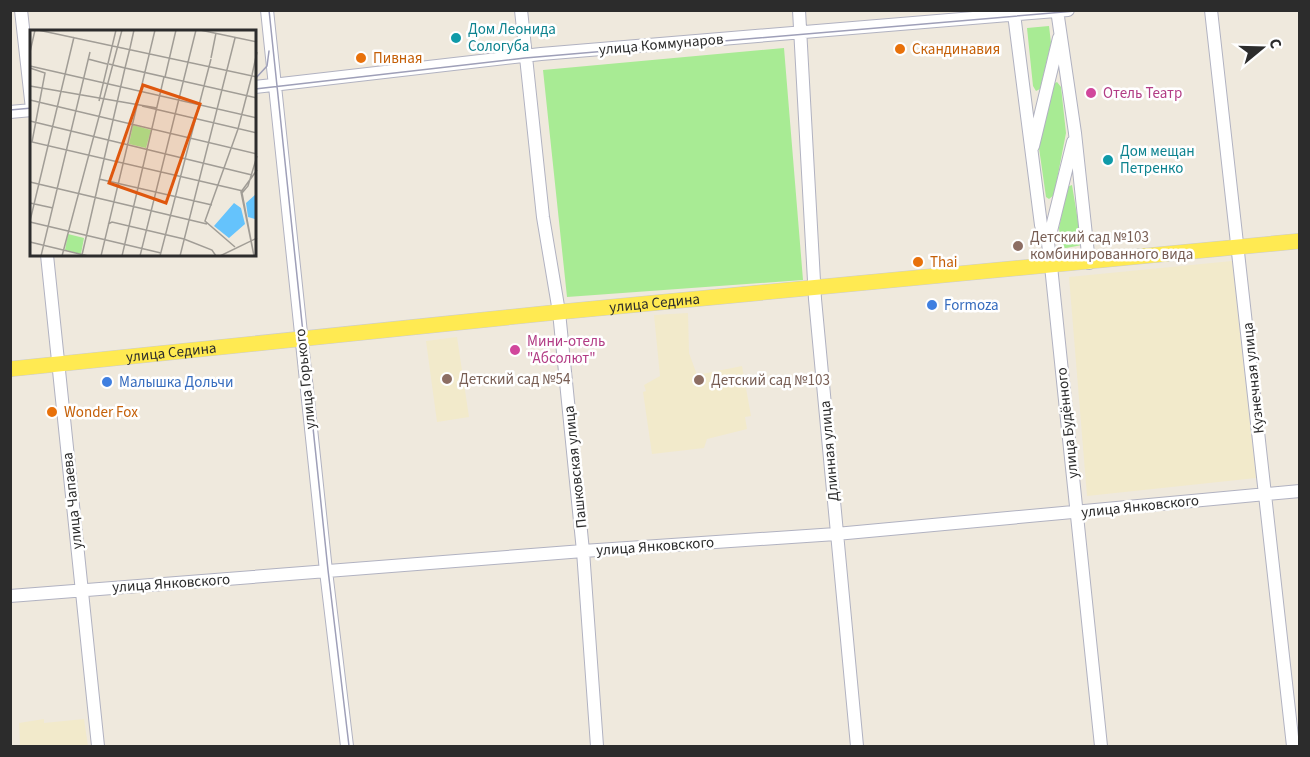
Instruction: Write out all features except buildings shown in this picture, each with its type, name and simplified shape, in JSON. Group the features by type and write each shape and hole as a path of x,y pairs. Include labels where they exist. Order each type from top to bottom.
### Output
{"main road":[{"name":"улица Седина","path":"10,369 559,312 1089,263 1299,241"}],"street":[{"path":"21,10 30,92"},
{"name":"улица Горького","path":"267,10 347,747"},
{"name":"Пашковская улица","path":"521,10 543,218 559,312 583,551 597,747"},
{"name":"Длинная улица","path":"799,10 815,289 857,747"},
{"name":"улица Будённого","path":"1057,10 1075,133 1089,263"},
{"name":"улица Коммунаров","path":"256,87 525,55 1068,10"},
{"name":"Кузнечная улица","path":"1211,10 1293,747"},
{"name":"улица Будённого","path":"1014,14 1022,92 1041,225 1048,243 1051,266 1101,747"},
{"name":"улица Будённого","path":"1031,156 1060,31"},
{"path":"1022,92 1034,98 1044,94"},
{"path":"10,112 30,110"},
{"name":"улица Будённого","path":"1048,243 1075,133"},
{"name":"улица Чапаева","path":"47,256 98,747"},
{"name":"улица Янковского","path":"10,596 326,570 836,534 1299,491"}],"shaded area":[{"path":"1232,261 1256,478 1087,496 1069,277"},
{"name":"Детский сад №103","path":"688,313 689,353 697,375 742,366 751,416 745,417 747,429 707,439 704,448 652,454 643,392 646,391 644,385 660,376 654,315"},
{"name":"Детский сад №54","path":"457,337 469,417 437,422 426,341"},
{"path":"44,719 44,723 84,719 88,746 11,746 20,745 19,723"}],"green space":[{"path":"1049,26 1051,43 1040,89 1036,91 1033,86 1027,28"},
{"path":"784,48 803,280 567,297 543,70"},
{"path":"1057,82 1061,87 1066,133 1054,195 1049,199 1046,197 1039,148 1053,84"},
{"path":"1072,185 1082,245 1061,249 1059,228 1067,187"}],"tram line":[{"path":"269,10 328,570 349,746"},
{"path":"256,89 525,58 1087,10"},
{"path":"256,78 267,66 269,51"},
{"path":"10,110 30,108"}],"place":[{"name":"Дом Леонида Сологуба","path":"456,38"},
{"name":"Скандинавия","path":"900,49"},
{"name":"Пивная","path":"361,58"},
{"name":"Отель Театр","path":"1091,93"},
{"name":"Дом мещан Петренко","path":"1108,160"},
{"name":"Детский сад №103 комбинированного вида","path":"1018,246"},
{"name":"Thai","path":"918,262"},
{"name":"Formoza","path":"932,305"},
{"name":"Мини-отель \"Абсолют\"","path":"515,350"},
{"name":"Детский сад №54","path":"447,379"},
{"name":"Детский сад №103","path":"699,380"},
{"name":"Малышка Дольчи","path":"107,382"},
{"name":"Wonder Fox","path":"52,412"}]}
